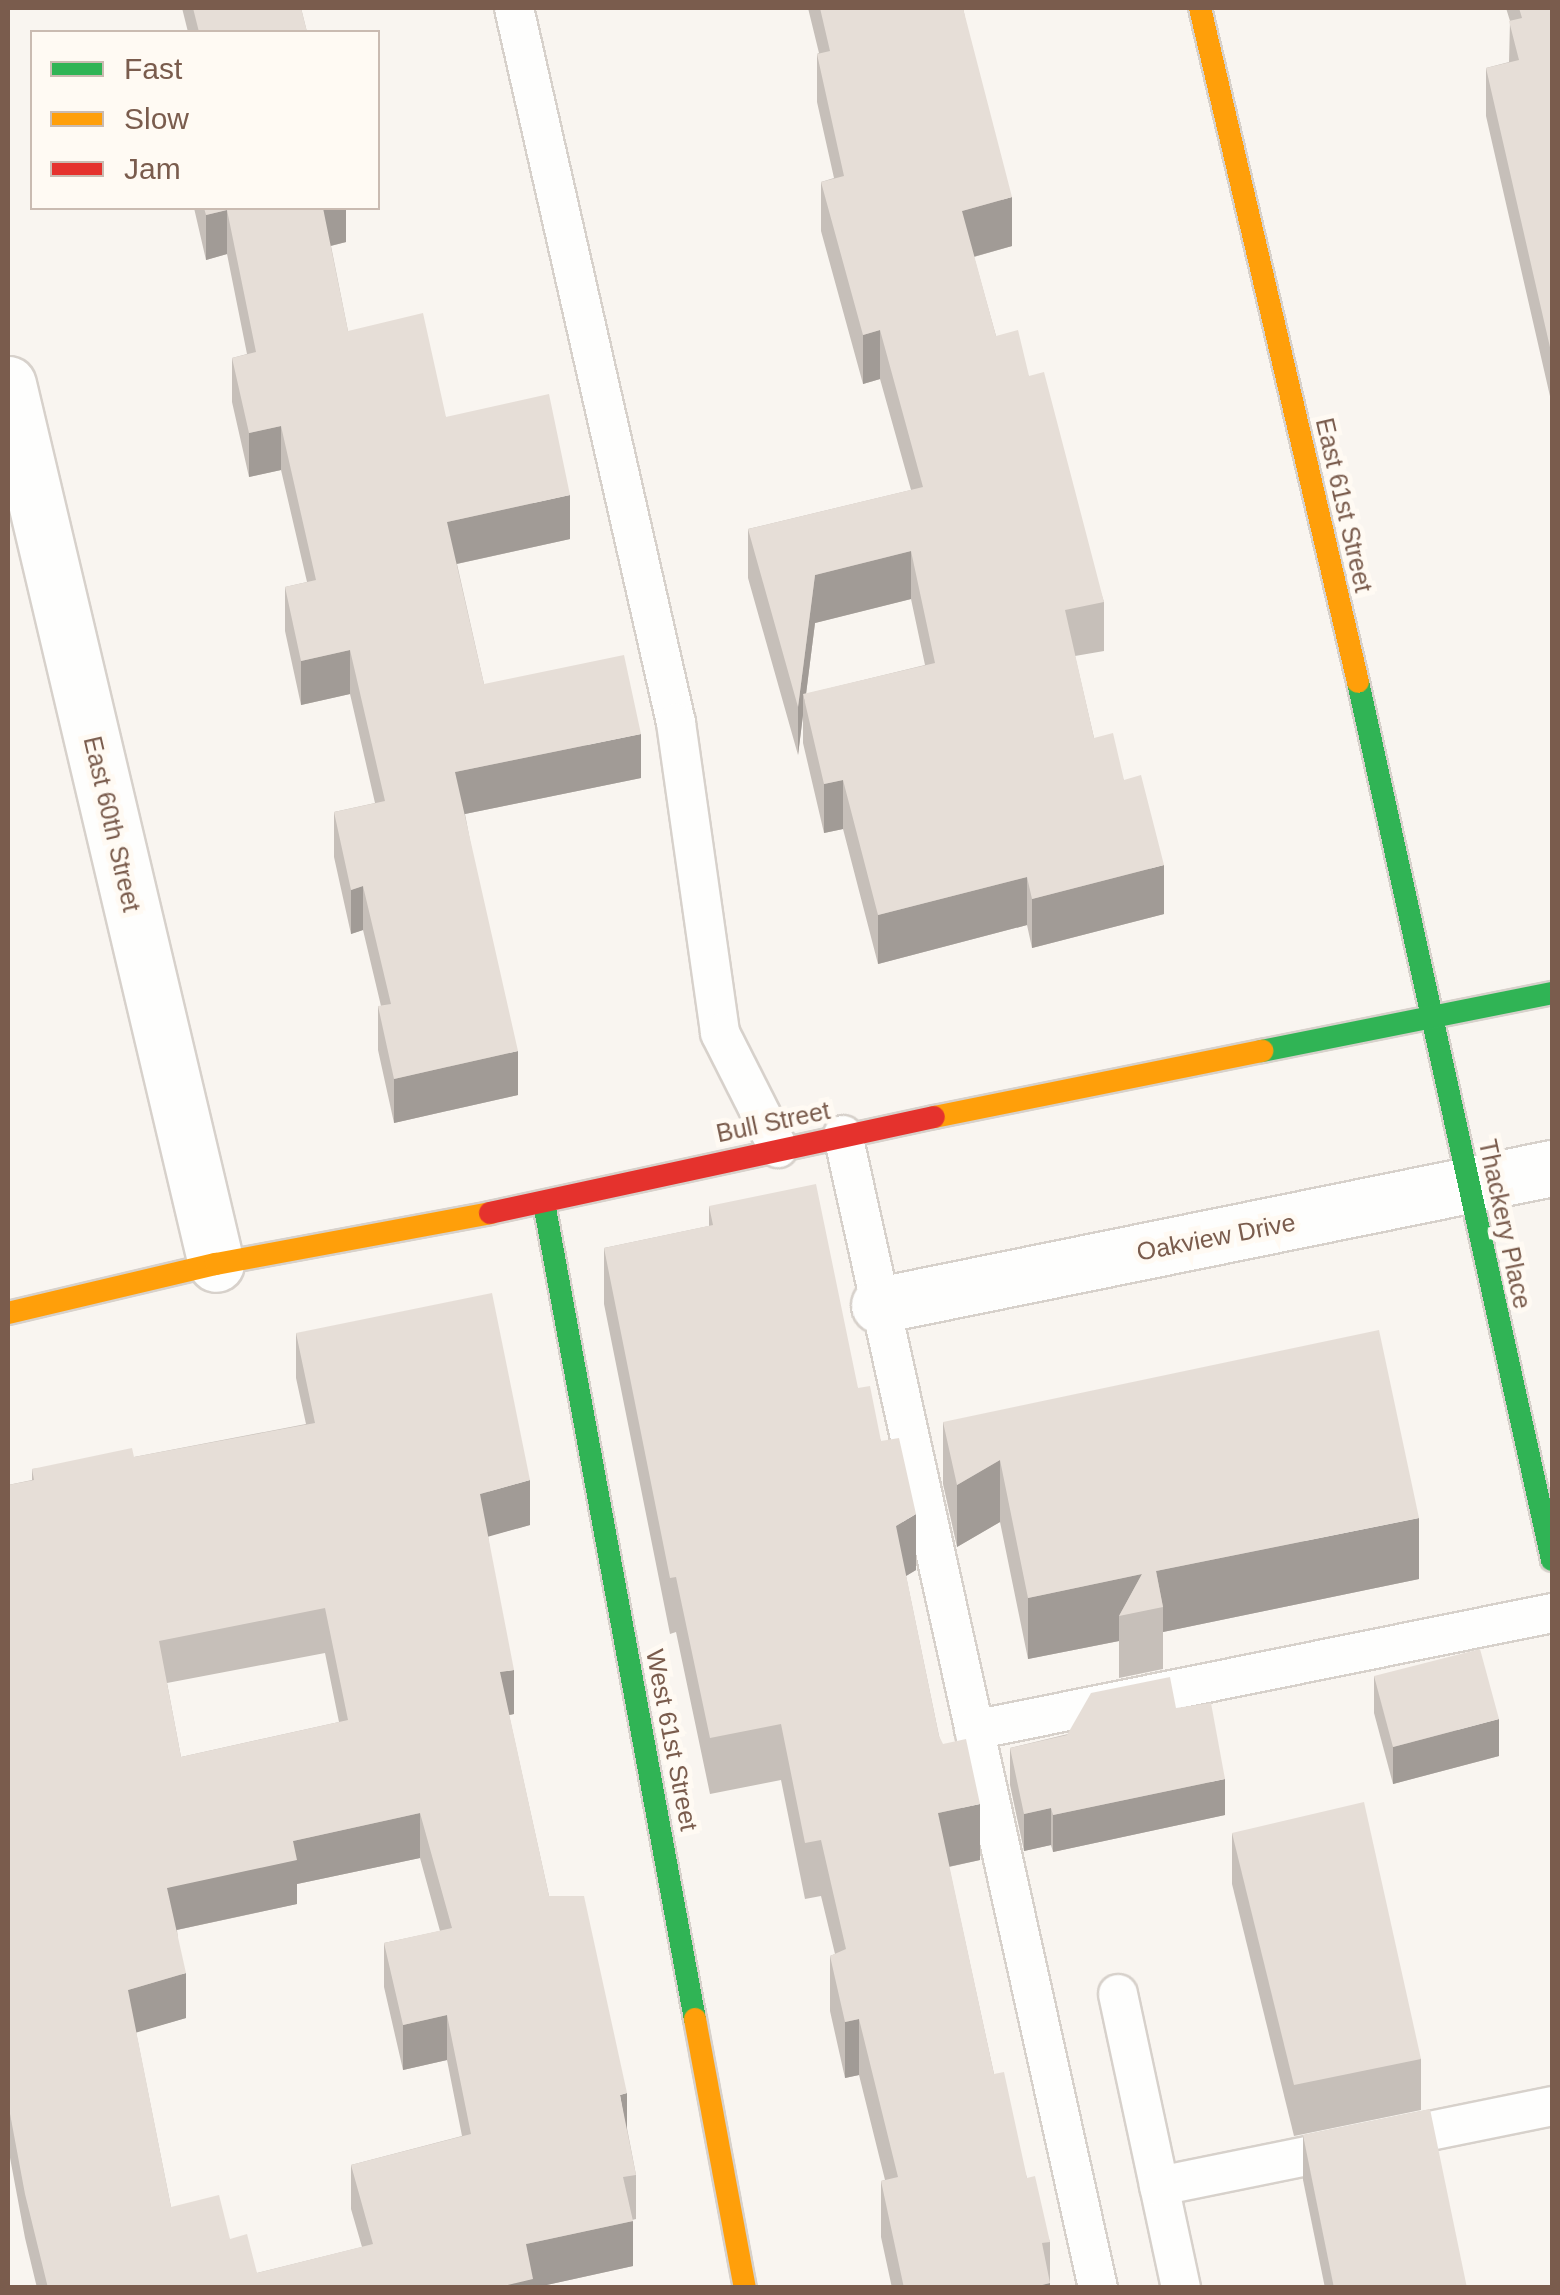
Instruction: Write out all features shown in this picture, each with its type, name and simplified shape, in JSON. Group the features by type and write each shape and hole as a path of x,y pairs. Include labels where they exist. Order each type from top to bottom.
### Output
{"street":[{"name":"East 61st Street","path":"1200,8 1436,1016"},
{"name":"East 60th Street","path":"8,384 216,1264"},
{"name":"Bull Street","path":"8,1313 216,1264 544,1203 778,1148 1552,994"},
{"name":"Thackery Place","path":"1436,1016 1468,1186 1552,1560"},
{"name":"Oakview Drive","path":"879,1305 1552,1168"},
{"name":"West 61st Street","path":"544,1203 746,2288"}],"lane":[{"path":"514,8 676,723 720,1033 778,1148"},
{"path":"843,1135 1098,2288"},
{"path":"974,1730 1552,1613"},
{"path":"1118,1994 1181,2288"},
{"path":"1159,2186 1552,2106"}],"building":[{"path":"193,8 301,8 306,30 198,30"},
{"path":"820,8 963,8 1012,197 962,211 996,336 1018,330 1029,376 1044,372 1104,602 1065,610 1094,738 1113,733 1124,780 1141,775 1164,865 1032,899 1027,877 878,915 843,780 824,784 803,694 935,663 911,551 815,575 798,707 748,529 923,487 880,330 863,335 821,182 844,176 817,54 830,51"},
{"path":"1519,8 1552,8 1552,356 1486,68 1519,60 1509,21 1522,18"},
{"path":"227,210 323,210 348,331 423,313 446,417 549,394 570,495 447,522 484,684 624,655 641,734 455,772 518,1051 394,1079 378,1006 391,1004 363,886 351,890 334,812 385,801 350,650 301,661 285,587 316,580 281,426 249,433 232,358 256,352"},
{"path":"816,1184 858,1388 870,1386 881,1441 899,1438 916,1514 896,1526 939,1736 943,1744 966,1739 980,1804 938,1813 994,2074 1004,2072 1027,2178 1035,2176 1050,2242 1042,2243 1050,2283 1030,2288 904,2288 881,2181 898,2177 859,2019 845,2022 830,1956 846,1949 821,1840 805,1843 781,1724 710,1738 676,1577 670,1578 604,1248 713,1225 709,1206"},
{"path":"492,1293 530,1480 480,1494 514,1670 500,1672 549,1896 584,1896 627,2093 620,2095 636,2175 623,2177 633,2221 526,2244 533,2279 495,2288 48,2288 8,2103 8,1485 34,1480 32,1469 132,1448 134,1457 315,1423 296,1333","holes":["325,1608 348,1720 181,1757 159,1641","420,1813 452,1928 384,1943 403,2025 447,2015 471,2134 351,2165 373,2244 257,2273 247,2234 230,2239 219,2195 171,2207 128,1990 186,1973 167,1888 297,1860 293,1841"]},
{"path":"1379,1330 1419,1518 1156,1571 1163,1607 1119,1616 1142,1574 1028,1598 1000,1460 957,1485 943,1422"},
{"path":"1480,1649 1499,1719 1393,1747 1374,1676"},
{"path":"1170,1677 1176,1708 1211,1703 1225,1779 1053,1815 1051,1808 1024,1814 1010,1748 1067,1735 1091,1693"},
{"path":"1364,1802 1421,2059 1294,2085 1232,1833"},
{"path":"1430,2109 1467,2288 1334,2288 1303,2135"}],"traffic: fast":[{"path":"1358,682 1552,1560"},
{"path":"1262,1051 1552,993"},
{"path":"544,1203 695,2019"}],"traffic: slow":[{"path":"1200,8 1358,682"},
{"path":"934,1117 1262,1051"},
{"path":"8,1313 216,1264 490,1213"},
{"path":"695,2019 745,2288"}],"traffic: jam":[{"path":"490,1213 934,1117"}]}
